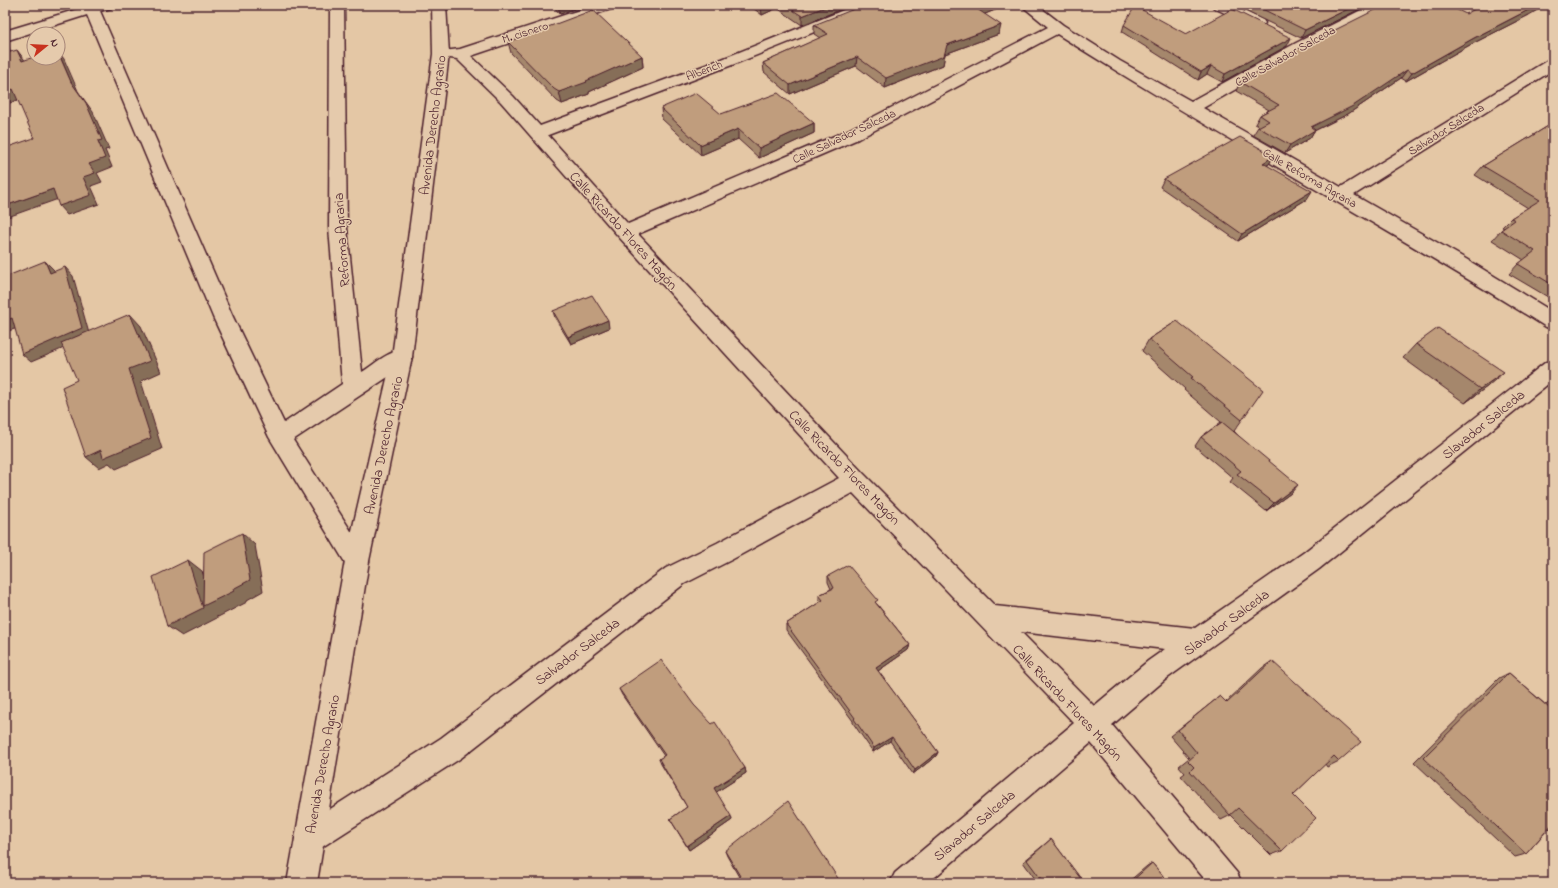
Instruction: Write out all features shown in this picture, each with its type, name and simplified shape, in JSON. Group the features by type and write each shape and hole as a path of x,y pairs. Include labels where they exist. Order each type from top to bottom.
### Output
{"street":[{"name":"Reforma Agraria","path":"337,5 338,228 353,388"},
{"name":"Avenida Derecho Agrario","path":"302,883 357,561 402,357 451,54 440,5"},
{"name":"M. cisnero","path":"451,54 609,5"},
{"name":"Alberich","path":"538,133 720,64 869,5"},
{"name":"Calle Reforma Agraria","path":"1028,5 1058,28 1190,109 1459,264 1553,322"},
{"path":"1219,5 1269,29"},
{"name":"Calle Salvador Salceda","path":"1190,109 1295,42 1382,5"},
{"path":"5,36 99,7 223,317 280,437 357,561"},
{"name":"Calle Salvador Salceda","path":"625,232 852,135 1058,28"},
{"name":"Calle Ricardo Flores Magón","path":"451,54 507,99 625,232 855,480 1093,724 1227,883"},
{"name":"Salvador Salceda","path":"1340,196 1553,63"},
{"path":"280,437 402,357"},
{"name":"Slavador Salceda","path":"905,883 1158,670 1310,561 1553,368"},
{"name":"Salvador Salceda","path":"309,839 452,748 676,576 855,480"},
{"path":"989,618 1199,641"}],"building":[{"path":"785,5 830,5 802,16"},
{"path":"864,5 987,5 977,9 1001,25 947,45 944,56 886,78 857,57 790,85 763,63 828,34 814,25"},
{"path":"1254,5 1356,5 1305,30"},
{"path":"1385,5 1447,5 1466,14 1482,5 1538,5 1474,38 1412,73 1407,70 1353,106 1311,127 1315,130 1290,145 1258,127 1269,121 1260,115 1279,105 1240,82 1311,42"},
{"path":"1135,6 1186,34 1232,9 1291,38 1225,74 1211,66 1201,72 1124,25"},
{"path":"593,10 642,56 586,81 587,82 559,92 554,89 508,42"},
{"path":"5,47 7,53 17,50 22,61 26,60 26,66 64,66 71,82 86,103 102,140 98,141 105,158 89,164 95,173 83,177 91,195 59,206 53,189 5,206 5,148 34,138 13,89 5,93"},
{"path":"696,93 721,114 778,93 814,123 759,148 738,129 700,145 661,108"},
{"path":"1553,123 1553,285 1518,264 1535,251 1501,230 1515,220 1511,218 1540,200 1483,166"},
{"path":"1240,137 1274,156 1263,163 1312,191 1242,234 1164,179"},
{"path":"45,261 50,273 65,267 82,328 22,354 12,318 5,321 5,277"},
{"path":"592,295 608,320 568,337 553,311"},
{"path":"130,314 150,361 129,369 151,438 103,458 101,450 86,457 62,387 77,380 61,343"},
{"path":"1177,321 1263,390 1242,420 1191,378 1193,377 1149,339"},
{"path":"1438,328 1504,372 1480,389 1416,344"},
{"path":"1222,422 1298,485 1274,503 1237,474 1241,471 1201,437"},
{"path":"242,533 250,580 233,589 234,591 203,606 204,552"},
{"path":"188,560 203,608 167,626 153,577"},
{"path":"848,565 878,600 875,602 910,645 876,668 938,752 915,770 892,737 874,748 854,719 855,718 786,624 823,600 819,595 834,588 828,576"},
{"path":"661,660 694,705 712,724 715,722 745,768 714,788 731,816 687,846 670,819 687,807 659,759 665,755 619,689"},
{"path":"1272,661 1361,742 1339,761 1334,756 1293,795 1316,818 1282,851 1238,808 1230,815 1190,771 1194,767 1188,761 1197,753 1178,730 1220,696 1227,703"},
{"path":"1509,673 1549,708 1553,704 1553,823 1526,854 1423,758"},
{"path":"788,801 841,883 731,883 740,876 725,851"},
{"path":"1051,839 1084,883 1044,883 1027,860"},
{"path":"1152,863 1169,883 1130,883"}]}
